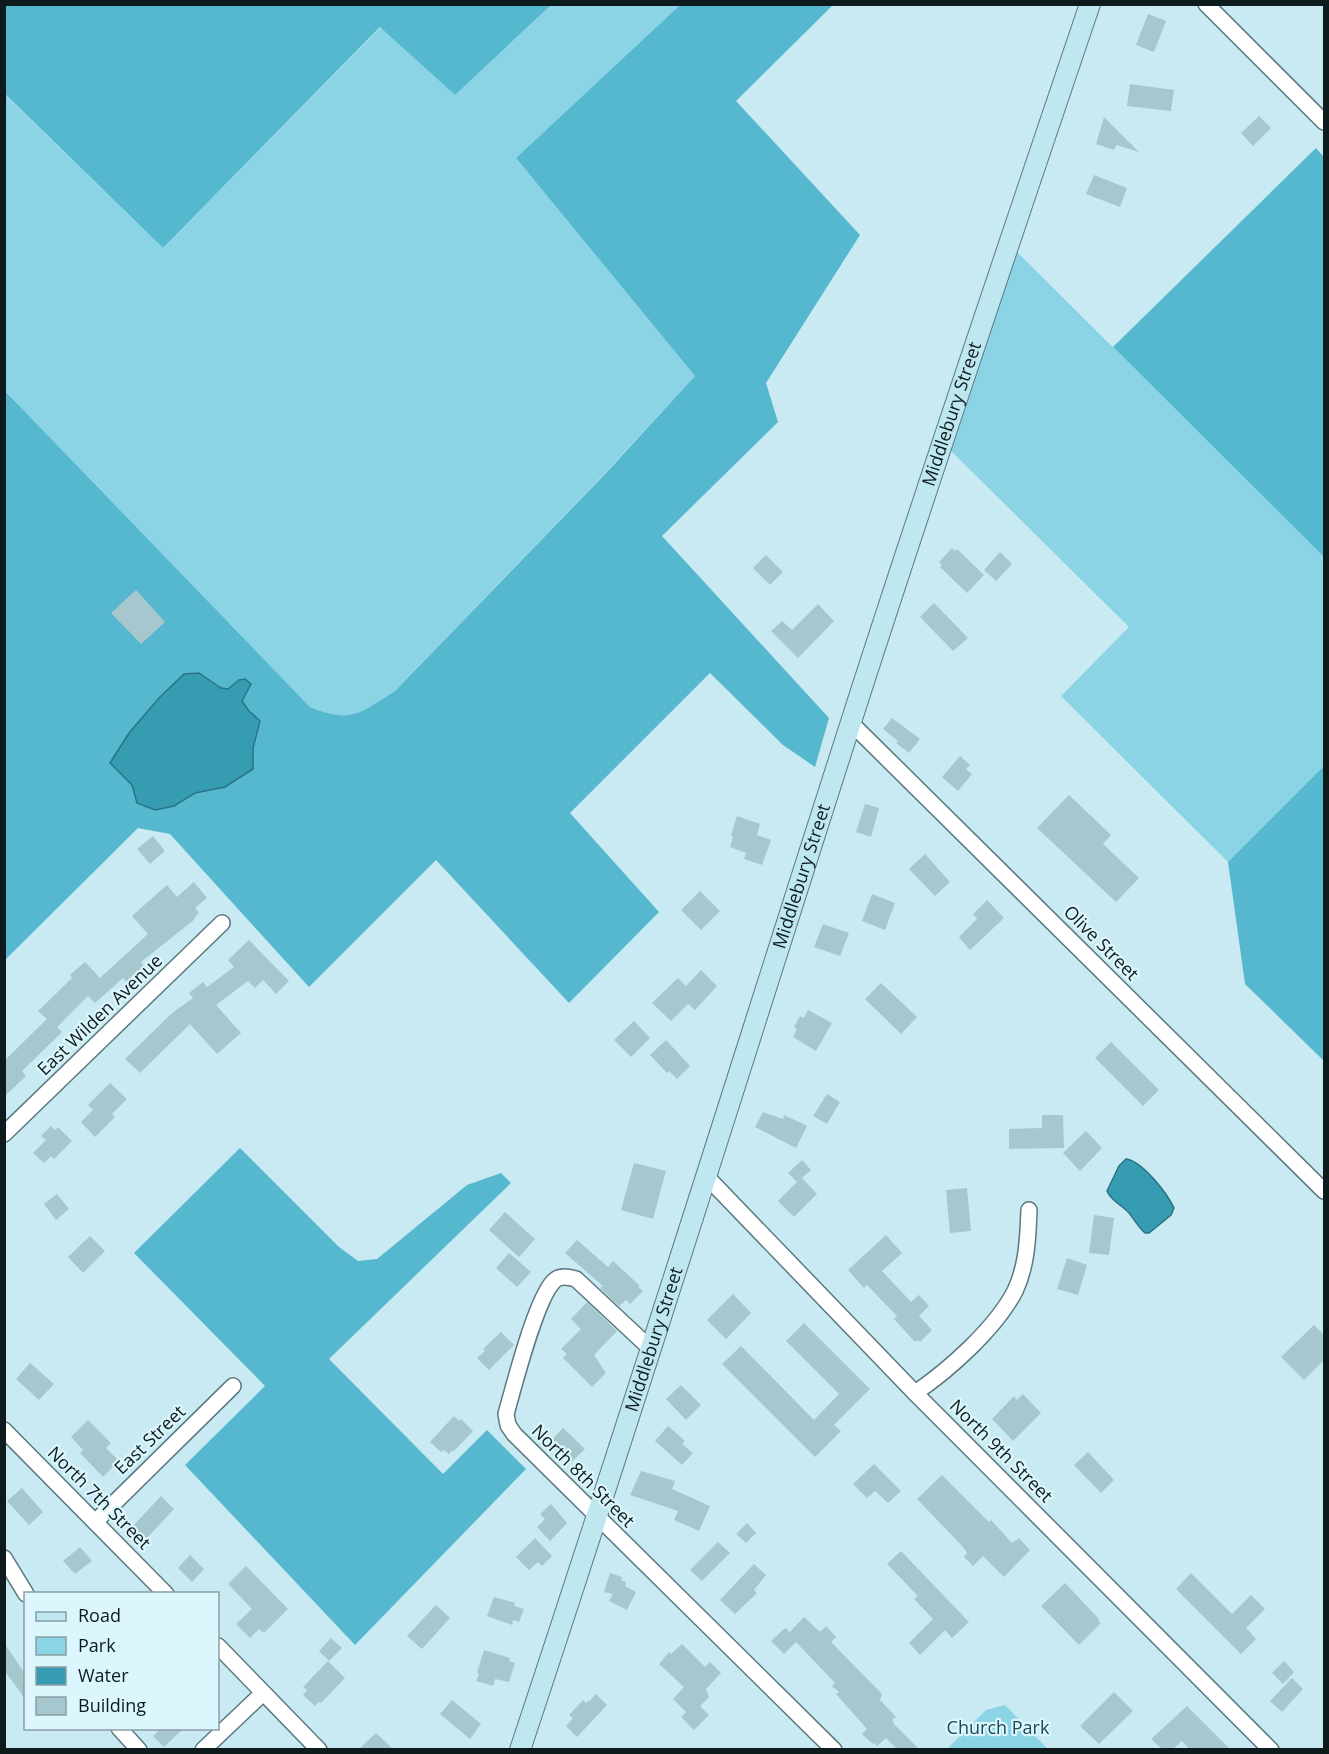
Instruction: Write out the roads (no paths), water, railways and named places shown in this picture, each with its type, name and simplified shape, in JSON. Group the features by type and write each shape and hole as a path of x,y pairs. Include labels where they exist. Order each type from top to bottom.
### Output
{"main road":[{"name":"Middlebury Street","path":"520,1749 652,1350 851,723 1005,254 1090,4"}],"street":[{"path":"1206,4 1324,122"},
{"name":"Olive Street","path":"851,723 1324,1191"},
{"name":"East Wilden Avenue","path":"4,1134 222,923"},
{"name":"North 9th Street","path":"707,1177 915,1393 1271,1749"},
{"path":"915,1393 934,1380 991,1326 1015,1291 1026,1258 1029,1210"},
{"name":"North 8th Street","path":"652,1350 576,1279 564,1276 555,1280 543,1297 506,1414 508,1425 513,1434 834,1749"},
{"name":"East Street","path":"95,1521 233,1386"},
{"name":"North 7th Street","path":"4,1430 165,1592"},
{"path":"4,1558 25,1592"},
{"path":"219,1647 320,1749"},
{"path":"203,1749 263,1693"},
{"path":"121,1730 139,1749"}],"water":[{"path":"199,673 221,688 228,689 239,680 245,679 251,684 242,701 260,721 253,748 253,769 225,787 195,793 174,806 155,810 137,803 132,785 110,763 129,733 159,698 184,674"},
{"path":"1126,1159 1146,1171 1160,1186 1174,1208 1171,1215 1149,1233 1143,1231 1107,1191 1119,1166"}],"park label":[{"name":"Church Park","path":"998,1728"}]}
